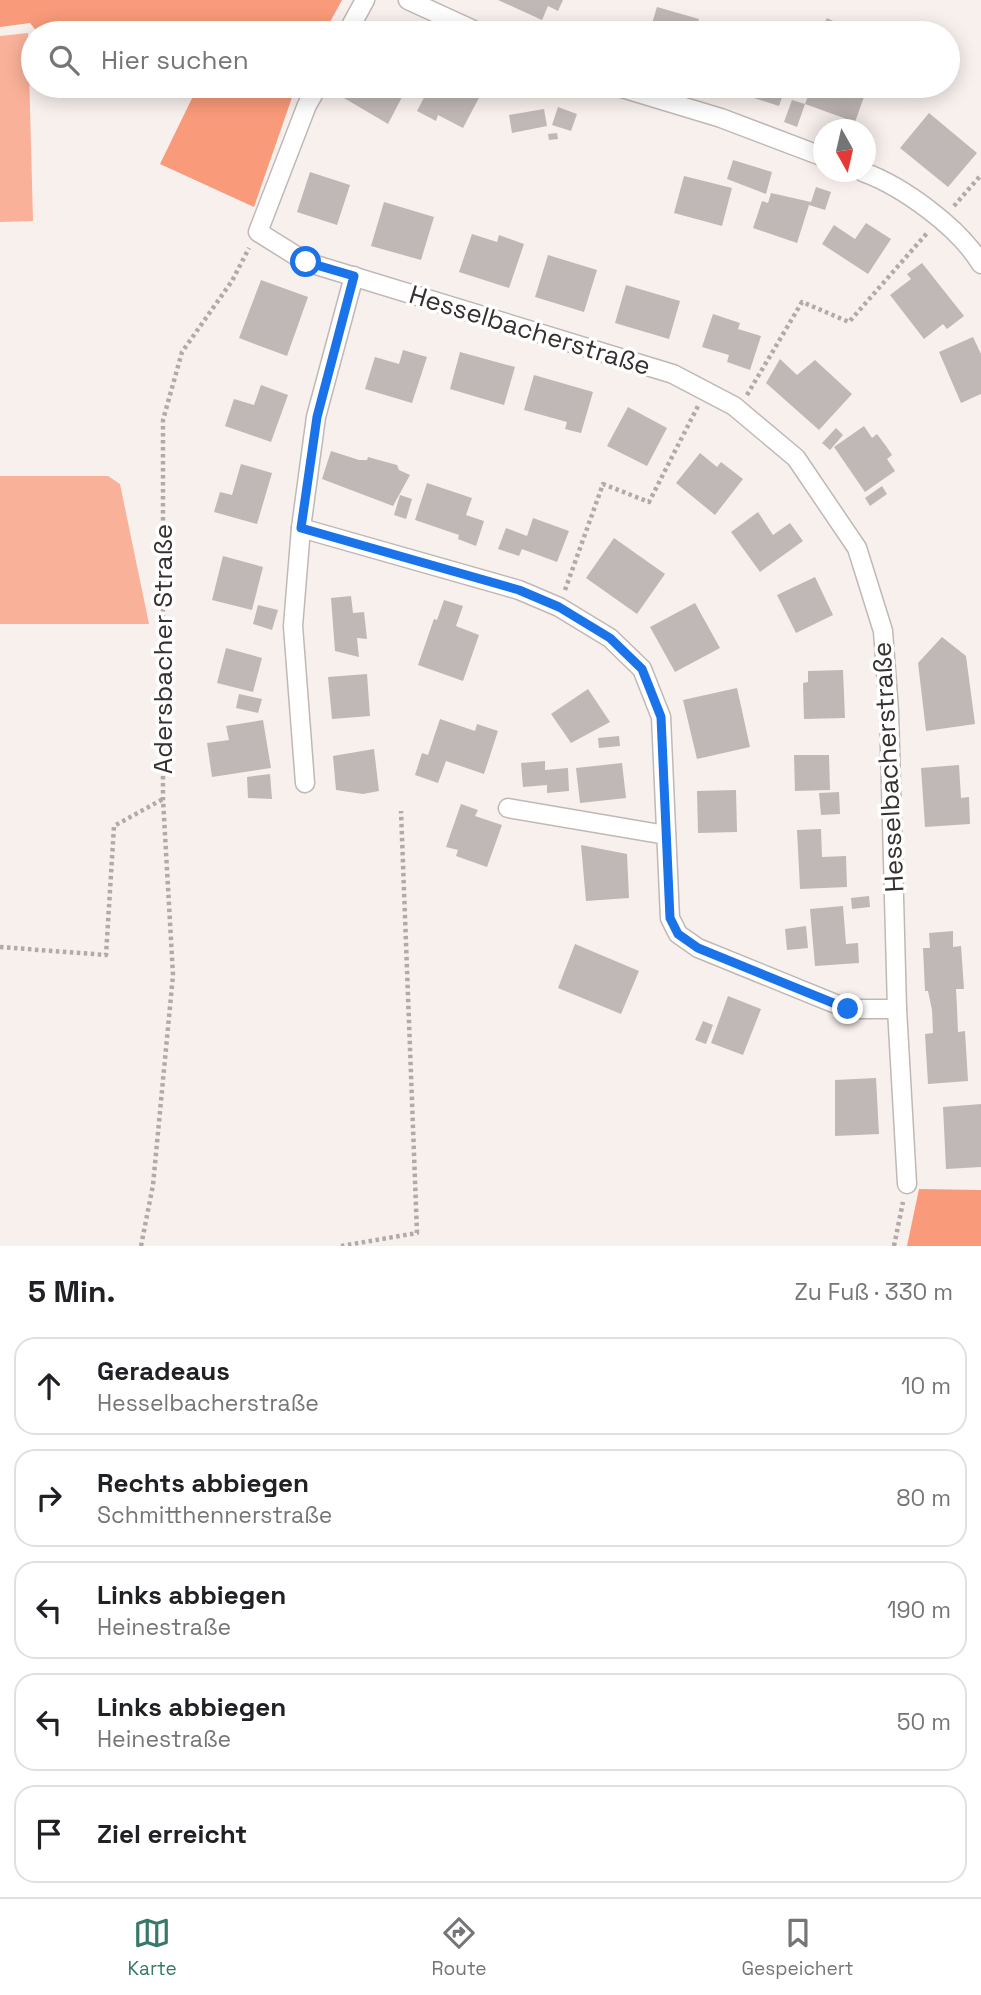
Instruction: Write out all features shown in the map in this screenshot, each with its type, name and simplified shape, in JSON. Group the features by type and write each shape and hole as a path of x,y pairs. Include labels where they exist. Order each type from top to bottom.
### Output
{"street":[{"path":"354,21 365,0"},
{"path":"408,0 454,21"},
{"path":"258,232 311,98"},
{"path":"655,98 721,118 813,153"},
{"path":"876,176 884,179 939,220 981,264"},
{"name":"Hesselbacherstraße","path":"258,232 306,262 673,374 738,409 796,458 857,548 883,631 889,711 897,1009 907,1184"},
{"path":"305,783 293,626 301,528 317,417 354,276"},
{"path":"301,528 519,590 559,607 610,638 642,669 661,717 670,918 678,934 698,948 848,1009 897,1009"},
{"path":"508,808 666,835"}],"path":[{"path":"559,607 603,484 649,502 699,405 738,409 802,302 849,322 981,175"},
{"name":"Adersbacher Straße","path":"141,1246 153,1185 173,975 163,799 163,420 182,352 232,281 258,232"},
{"path":"0,947 106,955 114,826 163,799"},
{"path":"341,1246 417,1233 401,811"},
{"path":"894,1246 907,1184"}],"shaded area":[{"path":"0,0 342,0 331,21 21,21 21,24 0,27"},
{"path":"21,34 21,98 30,98 33,221 0,222 0,36"},
{"path":"192,98 292,98 254,207 160,164"},
{"path":"0,476 108,476 120,484 149,624 0,624"},
{"path":"919,1189 981,1190 981,1246 907,1246"}],"building":[{"path":"498,0 563,0 558,11 548,6 542,20"},
{"path":"657,7 699,19 698,21 653,21"},
{"path":"344,98 401,98 388,124"},
{"path":"424,98 479,98 463,128 438,115 436,121 417,111"},
{"path":"754,98 782,98 779,106"},
{"path":"807,98 864,98 856,119 847,119 805,104"},
{"path":"792,100 805,104 797,127 784,122"},
{"path":"558,107 577,114 571,131 552,125"},
{"path":"544,109 547,126 512,133 509,115"},
{"path":"929,113 977,153 948,187 900,148"},
{"path":"557,133 558,139 549,140 548,134"},
{"path":"733,160 772,172 766,194 727,179"},
{"path":"310,172 350,185 337,225 297,212"},
{"path":"684,176 732,188 722,226 674,213"},
{"path":"816,187 831,192 825,210 809,205 797,243 753,228 762,201 768,203 771,193 811,202"},
{"path":"384,202 434,217 421,260 371,246"},
{"path":"866,223 891,239 868,274 822,244 834,225 855,239"},
{"path":"472,234 497,242 499,235 524,244 509,288 459,272"},
{"path":"548,255 597,270 584,312 535,297"},
{"path":"922,263 964,316 947,329 943,324 924,339 890,295 911,279 907,274"},
{"path":"261,280 308,297 287,356 239,338"},
{"path":"626,285 680,301 669,339 615,323"},
{"path":"713,314 740,323 738,329 761,336 750,370 727,362 729,355 702,347"},
{"path":"973,337 981,354 981,394 961,403 939,352"},
{"path":"403,350 427,357 412,403 365,389 375,357 399,364"},
{"path":"460,352 515,367 504,405 450,389"},
{"path":"780,359 797,375 815,360 852,394 819,430 766,383"},
{"path":"534,375 593,392 581,433 565,429 567,422 524,410"},
{"path":"261,385 288,395 271,442 225,426 234,399 254,405"},
{"path":"628,407 667,428 647,466 607,446"},
{"path":"864,426 872,438 877,434 886,446 892,455 887,459 895,471 865,492 834,447"},
{"path":"836,428 843,435 830,450 822,443"},
{"path":"331,451 359,460 367,460 368,457 397,465 399,470 410,475 393,506 322,479"},
{"path":"700,453 717,467 721,462 743,479 715,515 676,483"},
{"path":"241,464 272,473 257,524 214,512 220,492 232,495"},
{"path":"427,483 472,498 466,515 484,521 476,546 458,539 459,535 415,520"},
{"path":"882,486 887,494 870,506 865,498"},
{"path":"400,495 412,499 406,519 394,515"},
{"path":"758,512 773,535 790,523 803,541 760,572 731,532"},
{"path":"533,518 569,531 557,562 522,549 519,556 498,549 506,528 527,536"},
{"path":"614,538 665,574 637,614 586,578"},
{"path":"223,556 263,567 252,610 212,600"},
{"path":"815,577 833,615 796,633 777,595"},
{"path":"351,596 353,613 364,612 367,639 357,638 359,657 335,651 331,598"},
{"path":"444,600 463,606 456,626 479,635 463,681 418,665 434,619 437,620"},
{"path":"695,603 720,648 675,672 650,627"},
{"path":"258,605 278,610 272,630 253,624"},
{"path":"942,637 966,656 975,724 926,731 918,663"},
{"path":"226,648 262,658 253,692 217,683"},
{"path":"843,670 845,718 804,719 803,683 808,682 808,671"},
{"path":"367,674 370,716 332,719 328,677"},
{"path":"737,688 750,747 697,759 683,700"},
{"path":"588,689 610,722 571,743 551,714"},
{"path":"239,694 262,699 258,713 236,708"},
{"path":"440,719 475,731 477,724 498,731 484,774 446,761 438,783 415,775 422,753 428,755"},
{"path":"263,720 271,768 212,777 207,743 229,740 226,726"},
{"path":"619,736 620,746 599,748 598,738"},
{"path":"374,749 379,791 363,794 336,790 333,756"},
{"path":"794,755 829,755 830,790 795,791"},
{"path":"545,761 545,770 568,768 569,791 547,793 547,785 523,787 521,763"},
{"path":"622,763 626,798 580,803 576,768"},
{"path":"959,765 961,798 969,797 970,824 925,827 921,768"},
{"path":"270,774 272,799 248,798 247,777"},
{"path":"736,790 737,832 698,833 697,791"},
{"path":"839,792 840,814 821,815 819,793"},
{"path":"461,804 478,810 475,816 502,825 487,867 456,856 458,850 446,847"},
{"path":"821,829 822,857 846,856 847,887 800,889 797,830"},
{"path":"581,845 627,854 629,898 586,901"},
{"path":"869,896 870,907 852,909 851,898"},
{"path":"843,906 846,944 858,943 859,963 815,966 810,909"},
{"path":"806,926 808,948 787,950 785,929"},
{"path":"953,931 953,947 961,946 964,989 956,989 958,1032 965,1031 968,1081 928,1084 925,1034 933,1033 932,1010 928,991 925,991 923,948 930,948 929,933"},
{"path":"575,944 639,971 621,1014 558,988"},
{"path":"728,996 761,1009 743,1055 711,1043"},
{"path":"703,1021 713,1025 706,1044 695,1040"},
{"path":"876,1078 879,1134 835,1136 835,1080"},
{"path":"981,1104 981,1167 946,1169 943,1107"}],"route":[{"path":"306,262 354,276 317,417 301,528 519,590 571,611 610,638 642,669 661,717 670,918 678,934 698,948 848,1009"}]}
